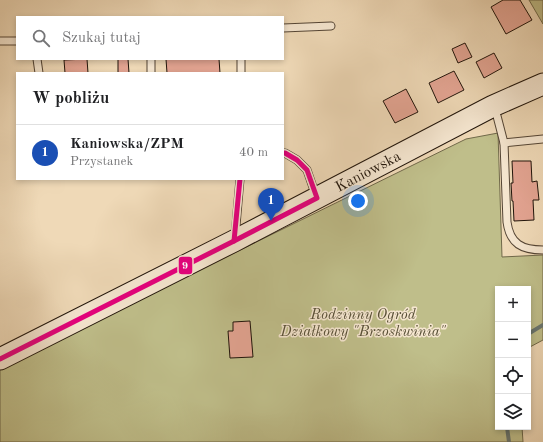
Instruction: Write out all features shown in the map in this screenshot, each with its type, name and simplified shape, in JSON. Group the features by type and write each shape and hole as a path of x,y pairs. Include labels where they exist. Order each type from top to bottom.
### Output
{"street":[{"name":"Kaniowska","path":"0,358 234,241 493,106 543,84"}],"lane":[{"path":"284,28 331,26"},
{"path":"0,41 16,41"},
{"path":"38,60 38,72"},
{"path":"151,60 151,72"},
{"path":"241,60 241,72"},
{"path":"493,106 504,143 507,222 510,233 515,242 526,249 543,250"},
{"path":"504,143 543,139"},
{"path":"284,153 297,160 307,170 317,198"},
{"path":"234,241 240,180"}],"green space":[{"path":"529,0 543,0 543,24"},
{"name":"Rodzinny Ogród Działkowy \"Brzoskwinia\"","path":"498,133 502,257 543,255 543,340 531,346 531,286 495,286 495,430 522,430 523,442 0,442 0,368 466,139"}],"building":[{"path":"503,0 520,0 532,20 506,34 491,7"},
{"path":"465,43 472,57 458,63 452,49"},
{"path":"494,53 502,68 484,78 476,62"},
{"path":"64,60 87,60 88,72 65,72"},
{"path":"118,60 128,60 129,72 118,72"},
{"path":"166,60 219,60 220,72 167,72"},
{"path":"454,71 464,90 438,103 429,83"},
{"path":"406,89 418,112 395,123 383,101"},
{"path":"512,161 531,161 532,182 537,181 539,200 533,200 534,220 514,221 511,183 513,183"},
{"path":"250,321 253,357 230,358 228,331 233,331 233,322"}],"waterway":[{"path":"531,332 543,325"},
{"path":"507,430 509,442"}],"transit line":[{"name":"9","path":"0,359 317,198 307,170 297,160 284,153"},
{"name":"9","path":"234,241 240,180"}],"place":[{"name":"Kaniowska/ZPM","path":"271,221"}]}
